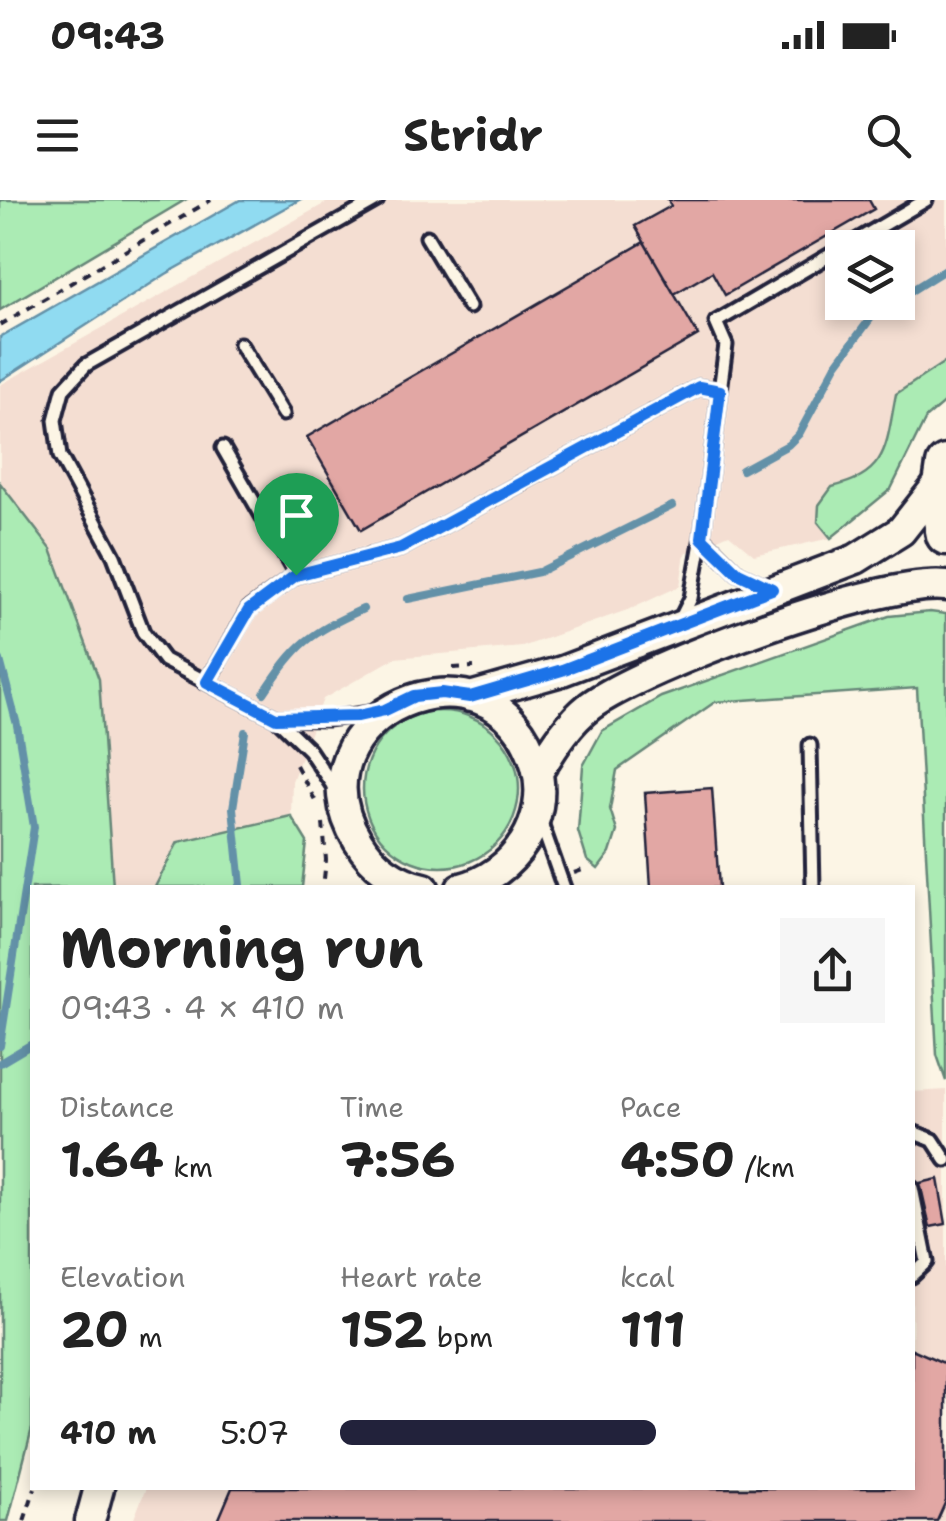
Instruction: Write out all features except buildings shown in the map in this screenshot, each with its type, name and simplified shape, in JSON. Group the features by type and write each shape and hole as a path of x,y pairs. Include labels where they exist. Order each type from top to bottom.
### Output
{"highway":[{"path":"944,472 940,505 946,536"}],"street":[{"path":"470,697 562,670 856,559 901,531 944,472"},
{"path":"538,772 563,732 592,705 674,663 877,592 932,584 946,586"},
{"path":"416,885 386,873 366,854 351,830 344,803 344,775 353,748 385,710 414,696 442,693 470,697 496,709 518,729 538,772 537,812 530,836 492,876 471,885"},
{"path":"362,885 366,854"},
{"path":"90,1521 98,1490"}],"lane":[{"path":"344,803 309,750 276,718 164,660 143,632 114,556 60,456 55,420 63,390 86,366 377,200"},
{"path":"895,200 902,213"},
{"path":"873,230 926,200"},
{"path":"427,237 469,307"},
{"path":"677,626 690,598 702,538 726,345 716,322 825,258"},
{"path":"240,344 283,414"},
{"path":"207,682 249,610 296,575 401,548 699,387 720,391"},
{"path":"223,448 296,575"},
{"path":"702,538 738,573 772,589"},
{"path":"276,718 328,719 385,710"},
{"path":"810,745 813,885"},
{"path":"537,812 562,885"},
{"path":"915,1133 933,1140 946,1160"},
{"path":"915,1202 926,1255 924,1268 915,1274"}],"path":[{"path":"0,326 211,200"},
{"path":"24,1521 34,1490"}],"shaded area":[{"path":"331,200 946,200 946,361 896,394 883,457 855,481 832,487 818,522 831,538 754,555 729,534 685,553 680,586 633,608 522,647 395,658 323,699 292,781 291,815 178,842 156,885 113,885 99,679 51,549 0,483 0,385"},
{"path":"946,1090 946,1521 133,1521 145,1490 915,1490 915,1092"}],"green space":[{"path":"0,200 185,200 0,310"},
{"path":"946,361 946,401 926,418 891,489 831,538 818,522 819,505 832,487 865,474 875,465 886,442 896,394"},
{"path":"0,483 51,549 99,679 113,885 30,885 30,1436 8,1521 0,1521"},
{"path":"946,614 946,1081 937,1055 917,688 715,702 617,770 610,809 617,831 610,853 598,869 587,860 578,831 583,766 602,731 661,697 889,616"},
{"path":"441,711 471,717 496,734 513,759 519,789 513,819 496,844 471,861 441,867 411,861 386,844 369,819 363,789 369,759 386,734 411,717"},
{"path":"291,816 307,842 302,885 156,885 178,842"}],"water":[{"path":"240,200 299,200 166,274 0,381 0,337"}],"waterway":[{"path":"915,288 946,269"},
{"path":"742,470 788,445 799,434 836,365 869,320"},
{"path":"408,599 539,572 672,506"},
{"path":"264,693 306,642 363,609"},
{"path":"0,660 17,725 34,827 0,1046"},
{"path":"241,885 233,808 245,732"},
{"path":"0,1063 30,1045"}],"route":[{"path":"699,387 720,391 702,538 738,573 772,589 562,670 470,697 442,693 414,696 385,710 358,716 276,718 207,682 249,610 296,575 401,548 699,387"}]}
